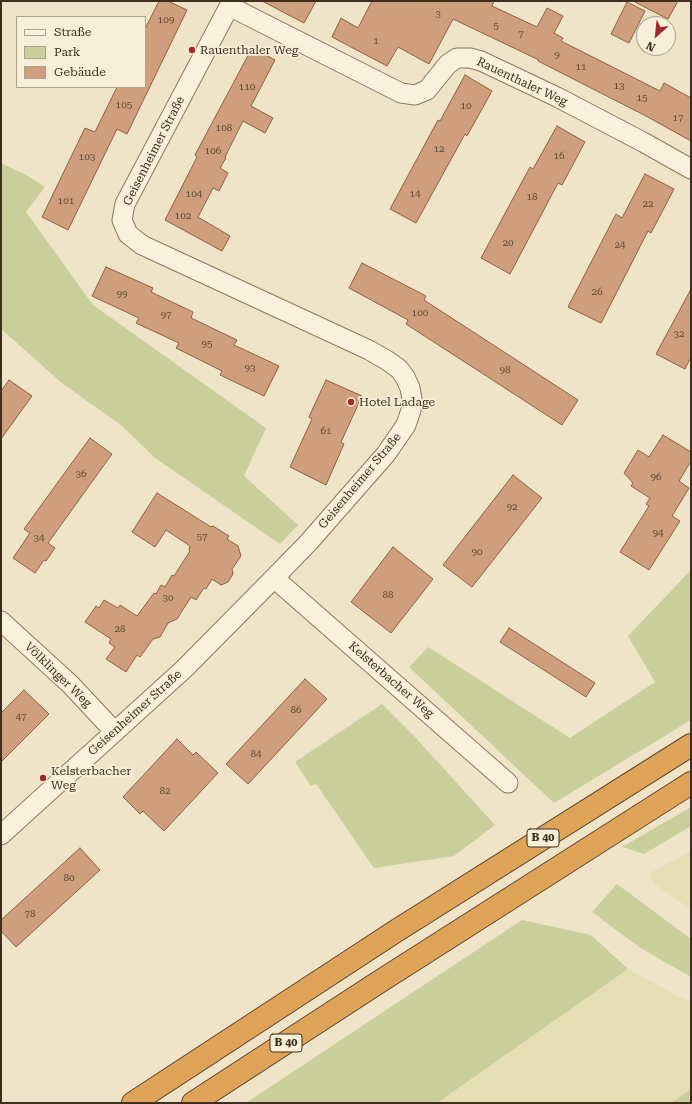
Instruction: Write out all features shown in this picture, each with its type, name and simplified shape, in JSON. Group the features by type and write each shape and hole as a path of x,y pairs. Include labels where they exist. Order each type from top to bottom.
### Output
{"highway":[{"name":"B 40","path":"133,1103 396,931 691,745"},
{"name":"B 40","path":"193,1103 379,982 691,784"}],"street":[{"name":"Rauenthaler Weg","path":"231,3 402,93 415,95 427,90 448,64 457,58 481,60 603,121 691,169"},
{"name":"Geisenheimer Straße","path":"1,835 184,669 308,543 386,454 406,425 411,410 412,399 410,388 405,377 388,361 369,350 142,245 128,234 122,220 125,204 231,3"},
{"name":"Kelsterbacher Weg","path":"274,578 508,783"},
{"name":"Völklinger Weg","path":"1,621 70,684 114,731"}],"shaded area":[{"path":"691,851 691,909 654,884 648,874"},
{"path":"628,969 691,1003 691,1089 671,1103 437,1103"}],"green space":[{"path":"1,163 30,177 45,187 26,212 93,305 266,428 244,476 298,525 280,544 155,458 121,425 63,384 1,329"},
{"path":"691,570 691,720 554,803 409,667 428,647 570,738 655,682 628,636"},
{"path":"382,704 416,738 495,825 454,856 374,868 316,784 311,786 295,762"},
{"path":"691,807 691,826 644,854 622,847"},
{"path":"617,884 691,939 691,977 639,947 592,912"},
{"path":"522,920 591,935 628,969 437,1103 246,1103"},
{"path":"691,1089 691,1103 671,1103"}],"building":[{"path":"159,1 168,1 187,10 127,134 117,129 68,230 42,217 85,128 95,132 117,88 146,88 146,27"},
{"path":"262,1 316,1 304,23"},
{"path":"372,1 494,1 492,6 537,27 547,8 563,16 554,33 563,38 561,41 660,91 664,83 691,98 691,141 646,116 538,61 539,60 453,19 429,64 398,47 387,66 332,37 341,18 358,28"},
{"path":"633,1 678,1 670,16 662,16"},
{"path":"627,2 645,11 642,16 636,16 636,29 629,43 611,34"},
{"path":"252,48 275,60 251,106 273,118 265,133 243,121 220,168 228,173 219,191 213,188 198,217 230,236 222,251 165,220 197,157 195,155"},
{"path":"465,75 492,91 467,136 465,134 416,223 390,209 438,120 440,121"},
{"path":"557,126 585,142 562,185 558,183 510,274 481,258 530,167 533,169"},
{"path":"645,174 674,189 651,233 648,231 601,323 568,307 616,214 622,218"},
{"path":"362,263 426,296 424,300 578,400 562,425 406,324 408,320 349,288"},
{"path":"106,267 153,288 151,292 193,312 191,318 237,340 234,345 279,366 264,396 220,375 222,371 176,348 179,343 136,323 139,318 92,296"},
{"path":"691,289 691,357 685,369 656,354"},
{"path":"9,380 32,396 1,439 1,391"},
{"path":"326,380 362,396 341,442 344,444 326,485 290,467 312,419 309,417"},
{"path":"663,435 691,452 691,461 679,481 689,488 672,516 680,521 649,570 620,552 649,506 646,504 650,498 631,486 633,483 624,473 638,450 649,457"},
{"path":"90,438 112,454 48,543 55,548 35,573 13,558 30,533 24,529"},
{"path":"513,475 542,498 472,587 443,565"},
{"path":"157,493 211,527 213,526 229,536 227,539 238,546 241,556 232,569 233,574 228,582 221,585 212,579 206,589 204,588 196,600 191,597 177,619 168,623 160,637 153,639 140,657 137,655 126,672 106,659 115,647 109,643 111,639 85,622 96,606 99,608 104,600 118,608 120,605 137,616 154,593 156,594 161,585 165,587 172,575 174,576 190,551 190,546 166,530 155,547 132,532"},
{"path":"393,547 433,579 391,633 351,602"},
{"path":"509,628 595,683 586,697 500,642"},
{"path":"305,679 327,699 248,784 226,764"},
{"path":"24,690 49,714 1,762 1,713"},
{"path":"177,739 193,755 196,752 218,773 164,831 143,811 140,814 123,797"},
{"path":"80,848 100,870 16,947 1,931 1,920"}],"place":[{"name":"Rauenthaler Weg","path":"192,50"},
{"name":"Hotel Ladage","path":"351,402"},
{"name":"Kelsterbacher Weg","path":"43,778"}]}
